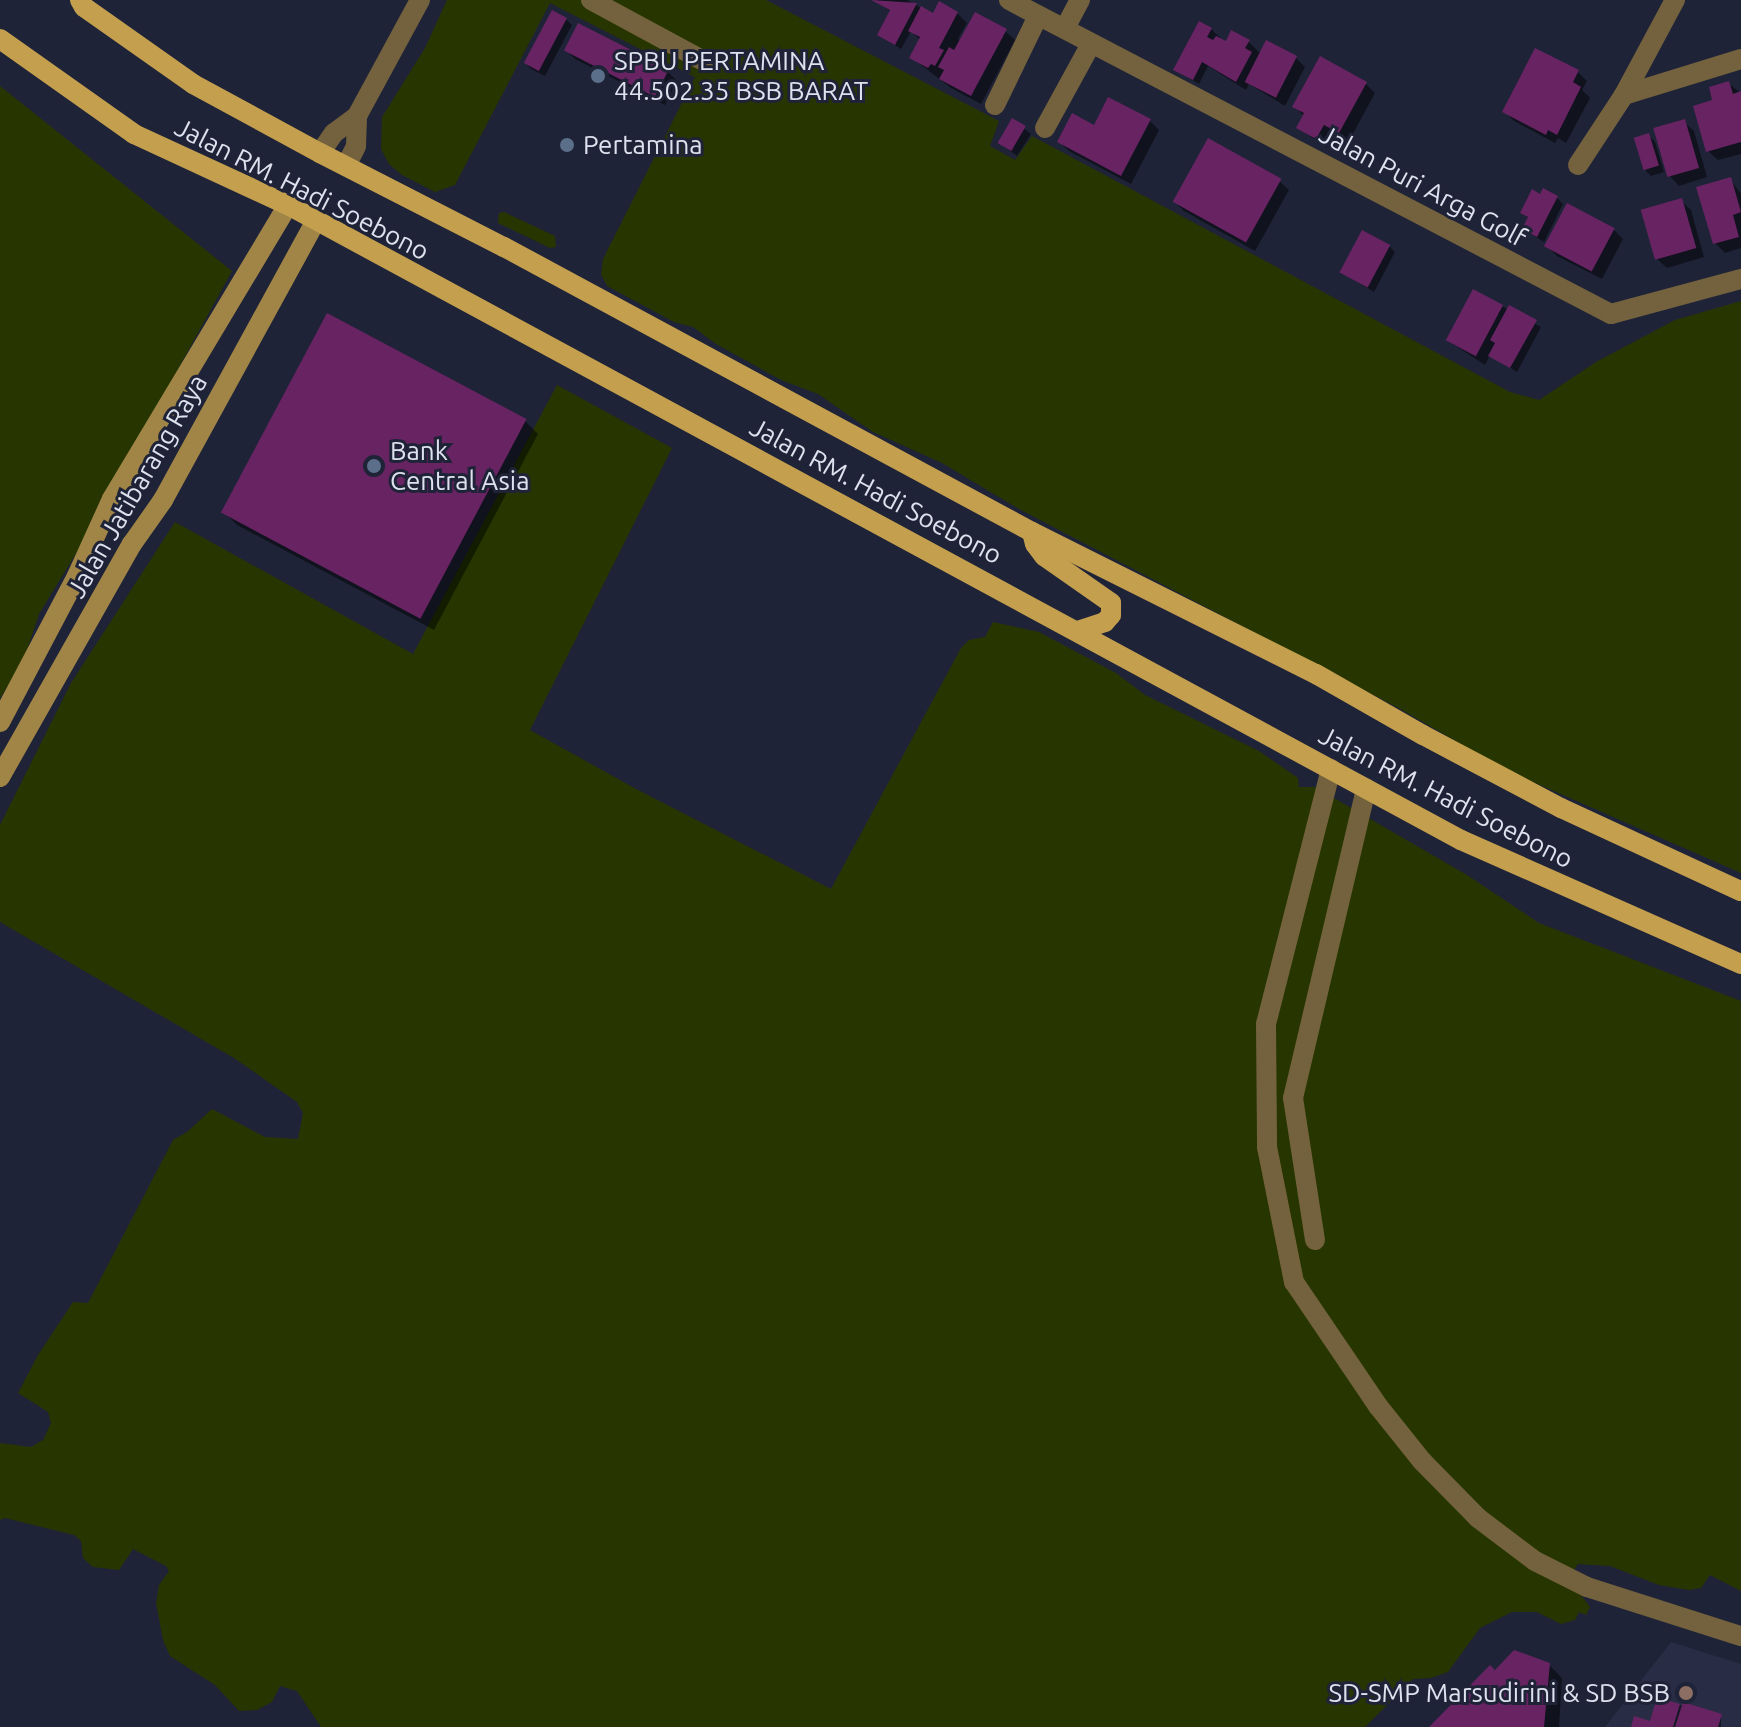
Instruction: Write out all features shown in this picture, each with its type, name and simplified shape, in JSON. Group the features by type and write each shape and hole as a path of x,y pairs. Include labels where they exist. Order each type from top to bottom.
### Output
{"main road":[{"name":"Jalan RM. Hadi Soebono","path":"80,2 193,84 320,153 504,247 1032,532 1316,674 1561,808 1741,891"},
{"name":"Jalan RM. Hadi Soebono","path":"0,39 134,134 288,205 1499,858 1741,964"},
{"path":"1032,532 1035,544 1061,571 1111,603 1111,615 1105,622 1078,631"}],"street":[{"path":"320,153 334,133 357,116 420,0"},
{"path":"591,0 704,61"},
{"name":"Jalan Puri Arga Golf","path":"1009,0 1611,314 1741,279"},
{"path":"1065,28 1080,0"},
{"path":"1578,165 1624,95 1675,0"},
{"path":"995,105 1038,16"},
{"path":"1045,128 1091,44"},
{"path":"1624,95 1741,59"},
{"path":"346,166 356,146 357,116"},
{"name":"Jalan Jatibarang Raya","path":"0,722 130,467 288,205"},
{"name":"Jalan Jatibarang Raya","path":"0,777 132,544 163,500 316,221"},
{"path":"97,531 132,544"},
{"path":"1331,769 1266,1024 1267,1147 1294,1282 1378,1406 1422,1461 1478,1518 1535,1561 1587,1587 1741,1636"},
{"path":"1267,1147 1293,1098 1366,788"},
{"path":"1293,1098 1315,1240"}],"shaded area":[{"name":"SD-SMP Marsudirini & SD BSB","path":"1671,1642 1741,1664 1741,1727 1605,1727"}],"green space":[{"path":"447,0 766,0 999,121 990,146 1015,160 1032,136 1510,392 1539,400 1596,362 1675,320 1741,301 1741,873 1506,770 1402,710 1019,509 942,463 873,432 818,394 781,380 716,344 693,327 674,322 607,286 601,274 603,259 695,77 550,3 455,185 435,192 402,175 389,164 381,149 382,117 425,48"},
{"path":"0,86 232,271 80,547 39,614 22,665 0,698"},
{"path":"504,212 555,236 556,247 550,248 498,223 499,213"},
{"path":"557,385 672,448 530,730 638,790 831,889 961,648 969,640 985,637 993,622 1039,632 1116,673 1145,695 1259,751 1298,778 1299,787 1315,787 1467,875 1539,923 1741,1001 1741,1591 1710,1575 1701,1588 1689,1590 1659,1585 1610,1566 1578,1564 1568,1578 1590,1607 1586,1615 1579,1612 1575,1620 1561,1624 1537,1612 1512,1612 1480,1628 1448,1672 1431,1678 1413,1679 1365,1727 321,1727 297,1691 280,1686 272,1702 257,1710 239,1711 215,1685 170,1656 163,1640 156,1603 159,1585 169,1571 166,1566 133,1549 119,1570 93,1567 83,1558 81,1541 74,1535 5,1518 0,1520 0,1443 31,1447 43,1440 51,1423 48,1412 18,1393 38,1355 73,1302 88,1303 173,1140 187,1132 212,1109 265,1137 298,1139 303,1113 297,1102 234,1058 0,922 0,825 71,683 175,522 413,654"}],"building":[{"path":"871,0 917,3 895,45 877,35 890,10"},
{"path":"939,1 958,12 939,48 944,50 935,66 931,64 928,68 909,58 920,37 908,31 921,6 933,13"},
{"path":"552,10 567,18 539,71 524,63"},
{"path":"975,12 1007,29 971,96 939,79 944,70 938,67 949,47 954,50"},
{"path":"1199,21 1212,28 1207,37 1213,40 1216,36 1226,41 1231,30 1250,40 1245,48 1252,52 1236,82 1202,62 1193,80 1173,70"},
{"path":"578,23 669,69 655,97 564,51"},
{"path":"1266,40 1297,56 1276,98 1245,82"},
{"path":"1535,48 1579,70 1573,82 1581,87 1557,135 1548,130 1546,135 1502,112"},
{"path":"1320,56 1367,82 1339,133 1324,125 1316,139 1296,128 1304,113 1292,107"},
{"path":"1729,81 1733,94 1741,91 1741,142 1706,152 1693,106 1712,100 1709,87"},
{"path":"1108,97 1151,119 1121,176 1057,142 1072,113 1094,125"},
{"path":"1012,118 1026,126 1011,151 998,143"},
{"path":"1685,119 1699,168 1667,177 1653,128"},
{"path":"1649,133 1659,166 1644,170 1634,138"},
{"path":"1208,138 1281,179 1246,243 1173,202"},
{"path":"1731,177 1741,212 1733,215 1739,237 1713,244 1696,187"},
{"path":"1543,188 1558,196 1537,237 1522,229 1528,217 1520,213 1532,189 1540,194"},
{"path":"1682,198 1696,248 1655,260 1641,210"},
{"path":"1567,203 1615,228 1592,272 1544,246"},
{"path":"1362,230 1390,245 1368,287 1339,272"},
{"path":"1473,289 1503,305 1476,356 1446,340"},
{"path":"1509,305 1537,320 1510,368 1488,356 1495,343 1490,340"},
{"name":"Bank Central Asia","path":"327,313 527,419 420,619 221,513"},
{"path":"1514,1650 1550,1663 1544,1727 1429,1727 1490,1665 1495,1670"},
{"path":"1657,1697 1680,1704 1673,1727 1631,1727 1634,1716 1650,1721"},
{"path":"1683,1702 1722,1714 1718,1727 1675,1727"}],"place":[{"name":"SPBU PERTAMINA 44.502.35 BSB BARAT","path":"598,76"},
{"name":"Pertamina","path":"567,145"},
{"name":"Bank Central Asia","path":"374,466"},
{"name":"SD-SMP Marsudirini & SD BSB","path":"1686,1693"}]}
